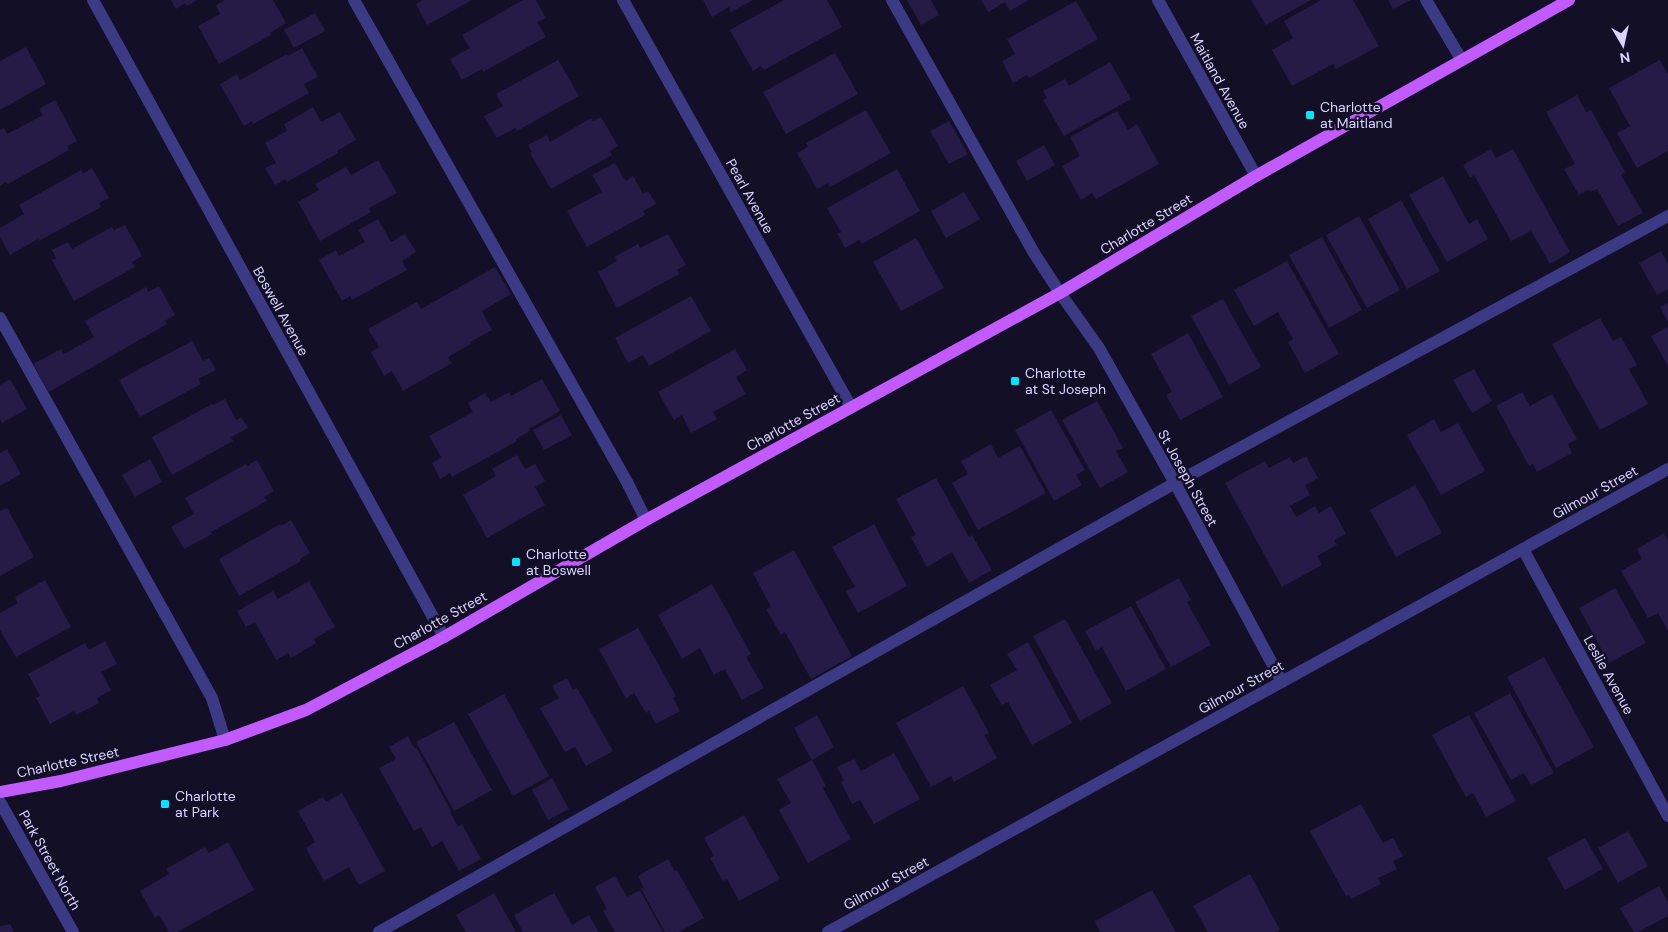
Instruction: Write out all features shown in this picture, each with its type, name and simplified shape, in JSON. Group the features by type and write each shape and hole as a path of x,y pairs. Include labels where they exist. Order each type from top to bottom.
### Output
{"main road":[{"name":"Charlotte Street","path":"0,792 61,781 225,740 306,710 444,637 646,520 1060,293 1256,176 1569,0"}],"street":[{"name":"Boswell Avenue","path":"93,0 444,637"},
{"path":"354,0 627,482 646,520"},
{"name":"Pearl Avenue","path":"623,0 850,407"},
{"name":"St Joseph Street","path":"892,0 1034,253 1099,348 1175,483 1282,682"},
{"name":"Maitland Avenue","path":"1158,0 1256,176"},
{"path":"1426,0 1462,59"},
{"path":"379,932 1175,483 1668,216"},
{"path":"0,318 212,698 225,740"},
{"name":"Gilmour Street","path":"828,932 1668,469"},
{"name":"Leslie Avenue","path":"1522,549 1668,816"},
{"name":"Park Street North","path":"0,802 73,932"}],"building":[{"path":"171,0 197,0 187,6 185,3 176,9"},
{"path":"225,0 273,0 286,23 270,33 271,35 219,64 198,26 220,14 216,5"},
{"path":"422,0 472,0 427,25 416,4"},
{"path":"523,0 536,0 546,18 537,22 546,37 483,72 482,69 462,80 450,59 470,48 462,35"},
{"path":"703,0 753,0 731,12 729,7 712,17"},
{"path":"784,0 827,0 842,27 764,70 761,66 753,71 730,30"},
{"path":"907,0 931,0 939,15 921,25"},
{"path":"981,0 1029,0 1010,11 1005,2 988,12"},
{"path":"1251,0 1311,0 1266,25"},
{"path":"1321,0 1353,0 1379,46 1336,69 1333,64 1292,86 1272,50 1293,38 1284,21"},
{"path":"1388,0 1411,0 1393,9"},
{"path":"1076,1 1098,39 1029,78 1027,75 1013,83 1002,61 1015,54 1007,39"},
{"path":"315,13 325,31 294,48 284,30"},
{"path":"26,47 46,84 0,110 0,61"},
{"path":"302,48 318,77 304,84 309,93 253,124 252,121 244,126 220,84 237,74 240,80 287,54 288,56"},
{"path":"835,53 858,94 786,134 763,92"},
{"path":"558,60 579,96 517,131 515,128 497,138 484,116 503,106 496,94"},
{"path":"1660,60 1668,74 1668,151 1637,168 1617,133 1630,126 1609,88"},
{"path":"1110,62 1131,99 1064,136 1043,100 1047,98 1043,91 1065,79 1069,86"},
{"path":"1577,95 1586,112 1591,110 1625,172 1621,175 1643,213 1618,226 1597,189 1590,192 1589,189 1579,195 1564,169 1575,164 1546,112"},
{"path":"55,100 77,141 67,146 69,150 8,184 6,182 0,186 0,130 4,128 7,134 43,115 39,109"},
{"path":"313,107 321,122 340,112 356,140 337,151 338,153 287,182 285,179 275,185 265,168 276,163 265,143 287,131 284,124"},
{"path":"866,110 891,153 830,187 828,183 817,189 797,153 808,147 806,143"},
{"path":"1117,111 1128,130 1137,124 1159,164 1096,199 1092,193 1081,200 1062,166 1080,156 1070,137"},
{"path":"601,117 618,146 610,151 612,155 551,189 530,153 532,152 528,145 547,135 550,142 591,118 593,121"},
{"path":"949,121 968,154 949,164 930,131"},
{"path":"1044,145 1055,165 1027,181 1016,161"},
{"path":"1491,149 1496,158 1513,149 1570,252 1550,264 1531,231 1511,241 1474,175 1470,178 1463,165"},
{"path":"378,160 397,193 369,208 371,212 320,241 298,202 319,190 315,184 346,167 351,175"},
{"path":"615,163 626,181 633,176 643,194 648,191 656,204 643,211 645,215 587,247 567,211 602,192 592,175"},
{"path":"92,168 109,198 99,203 101,207 10,255 0,237 0,228 24,214 19,205 81,170 83,174"},
{"path":"897,169 920,211 862,244 859,240 845,248 837,233 841,232 827,208"},
{"path":"1443,176 1469,224 1477,219 1488,239 1447,262 1409,195"},
{"path":"964,192 980,219 946,238 931,211"},
{"path":"1401,200 1440,271 1407,289 1368,219"},
{"path":"1359,216 1400,290 1367,308 1326,235"},
{"path":"378,219 391,242 405,234 416,252 402,261 407,270 352,300 350,296 342,301 319,260 336,250 339,256 365,242 358,230"},
{"path":"125,225 142,256 132,262 135,267 74,301 52,260 56,258 52,250 68,242 72,249 112,227 114,230"},
{"path":"668,234 686,265 677,270 679,274 617,308 598,272 617,261 614,257 638,244 640,248"},
{"path":"1322,237 1362,310 1329,328 1289,255"},
{"path":"916,238 944,288 901,311 873,262"},
{"path":"1661,251 1668,264 1668,289 1657,295 1639,263"},
{"path":"1287,261 1339,354 1305,373 1288,342 1293,339 1278,312 1254,326 1234,290"},
{"path":"495,267 511,294 482,311 492,330 448,357 452,363 403,391 392,371 384,376 371,352 379,347 368,329 417,302 421,309"},
{"path":"159,286 175,315 165,321 167,324 49,392 33,364 61,349 64,354 94,337 85,321 146,287 148,292"},
{"path":"691,296 711,331 649,366 643,355 628,363 615,338"},
{"path":"1223,299 1261,367 1229,385 1191,316"},
{"path":"1668,303 1668,322 1660,307"},
{"path":"1600,318 1613,341 1621,337 1637,365 1629,369 1648,404 1600,430 1552,344"},
{"path":"1668,327 1668,366 1651,336"},
{"path":"1188,333 1223,397 1180,420 1166,395 1172,392 1151,354"},
{"path":"192,341 203,361 209,358 216,370 198,379 201,384 140,417 119,380"},
{"path":"735,349 747,370 736,377 746,394 713,412 717,419 691,433 682,415 674,420 658,392"},
{"path":"1474,369 1492,401 1472,413 1453,380"},
{"path":"10,379 27,409 2,423 0,419 0,385"},
{"path":"542,379 560,411 529,429 530,431 516,439 517,441 452,477 450,473 440,479 432,463 441,457 429,436 473,412 468,403 485,393 491,402 509,392 511,396"},
{"path":"1522,392 1530,406 1552,394 1577,439 1568,444 1572,453 1537,472 1533,464 1529,466 1496,406"},
{"path":"225,399 236,420 241,417 248,428 231,437 233,441 172,475 152,437 212,404"},
{"path":"1097,401 1123,448 1116,451 1128,472 1100,488 1062,420"},
{"path":"1051,410 1085,470 1076,475 1082,485 1054,501 1015,430"},
{"path":"561,415 572,435 544,450 533,430"},
{"path":"1434,419 1441,432 1458,423 1485,471 1441,495 1407,435"},
{"path":"991,444 998,458 1020,446 1046,493 978,530 952,483 968,474 961,461"},
{"path":"7,449 21,474 0,486 0,453"},
{"path":"517,455 525,469 535,464 545,481 535,487 545,505 487,538 463,495 496,476 492,469"},
{"path":"1306,456 1318,478 1305,485 1310,495 1290,506 1296,517 1315,506 1319,513 1331,506 1346,534 1334,540 1337,545 1317,556 1322,565 1282,587 1225,483 1265,461 1269,468 1290,457 1293,463"},
{"path":"150,459 162,482 135,497 122,475"},
{"path":"257,460 274,491 264,497 267,501 184,549 171,527 194,514 185,498 246,464 247,466"},
{"path":"936,478 969,537 972,535 992,570 969,583 952,552 927,567 911,537 916,535 896,499"},
{"path":"1415,485 1442,533 1396,557 1370,510"},
{"path":"7,508 34,557 0,576 0,511"},
{"path":"291,520 310,553 300,559 301,561 239,596 219,559 280,524 281,526"},
{"path":"874,524 907,586 858,613 846,591 855,587 832,547"},
{"path":"1664,533 1668,540 1668,631 1658,613 1648,618 1621,571 1642,559 1637,549"},
{"path":"794,550 852,656 811,679 785,632 781,635 766,609 771,607 753,573"},
{"path":"1179,578 1191,600 1187,602 1211,645 1171,667 1135,602"},
{"path":"45,580 71,627 16,657 0,630 0,613 18,603 15,597"},
{"path":"309,581 335,627 314,639 316,643 291,658 288,653 276,660 255,622 246,627 237,611 273,591 278,599"},
{"path":"712,584 751,654 746,657 764,688 742,700 725,669 714,675 700,648 682,659 658,615"},
{"path":"1615,588 1646,643 1609,663 1579,608"},
{"path":"1131,606 1166,669 1126,691 1102,647 1096,651 1085,631"},
{"path":"1065,619 1112,703 1080,721 1033,636"},
{"path":"638,628 676,696 673,698 680,711 656,724 649,711 646,713 634,693 626,699 599,649"},
{"path":"105,641 117,664 101,672 111,690 97,698 99,703 76,715 74,711 50,724 36,698 40,696 28,674 85,643 89,650"},
{"path":"1028,642 1072,723 1032,745 1008,702 1002,705 990,685 1017,670 1007,654"},
{"path":"1544,657 1594,747 1556,768 1507,677"},
{"path":"567,678 573,690 577,688 613,751 586,766 575,747 565,752 540,708 559,698 552,686"},
{"path":"963,686 989,733 984,735 997,758 954,782 951,776 931,787 896,723"},
{"path":"1510,693 1554,773 1531,785 1524,773 1511,780 1474,713"},
{"path":"504,694 549,776 513,796 468,714"},
{"path":"817,715 834,747 812,760 794,728"},
{"path":"1469,715 1516,801 1486,817 1473,793 1466,797 1432,735"},
{"path":"454,722 492,790 454,811 416,742"},
{"path":"408,736 415,749 416,747 458,827 462,824 481,859 459,871 442,841 432,847 421,827 414,831 379,768 396,759 389,747"},
{"path":"894,753 920,799 874,824 860,800 852,804 841,782 844,781 837,767 854,759 861,771"},
{"path":"812,760 826,786 823,788 851,839 808,863 779,810 791,803 777,779"},
{"path":"552,778 569,809 548,820 532,790"},
{"path":"342,793 385,871 359,885 349,867 324,881 306,848 315,842 298,811 323,797 326,802"},
{"path":"1361,804 1383,843 1393,838 1403,856 1393,861 1397,869 1378,878 1381,884 1351,899 1349,895 1346,896 1310,831"},
{"path":"744,815 780,879 739,901 727,879 723,881 710,858 714,856 704,838"},
{"path":"1628,831 1648,866 1618,883 1598,848"},
{"path":"1585,838 1603,869 1565,890 1547,858"},
{"path":"228,842 254,890 177,932 169,932 159,915 155,918 140,891 169,874 166,869 205,847 209,853"},
{"path":"668,859 675,871 677,870 704,918 679,932 665,932 641,889 644,888 638,876"},
{"path":"1250,874 1280,930 1277,932 1208,932 1193,906"},
{"path":"615,876 627,897 640,890 663,932 615,932 603,911 607,909 595,887"},
{"path":"1659,886 1668,902 1668,916 1638,932 1634,932 1620,908"},
{"path":"1152,890 1176,932 1100,932 1095,921"},
{"path":"494,893 516,932 466,932 456,915"},
{"path":"554,893 572,925 589,915 599,932 523,932 514,915"},
{"path":"10,924 14,932 0,932 0,926"}],"place":[{"name":"Charlotte at Maitland","path":"1310,115"},
{"name":"Charlotte at St Joseph","path":"1015,381"},
{"name":"Charlotte at Boswell","path":"516,562"},
{"name":"Charlotte at Park","path":"165,804"}]}
